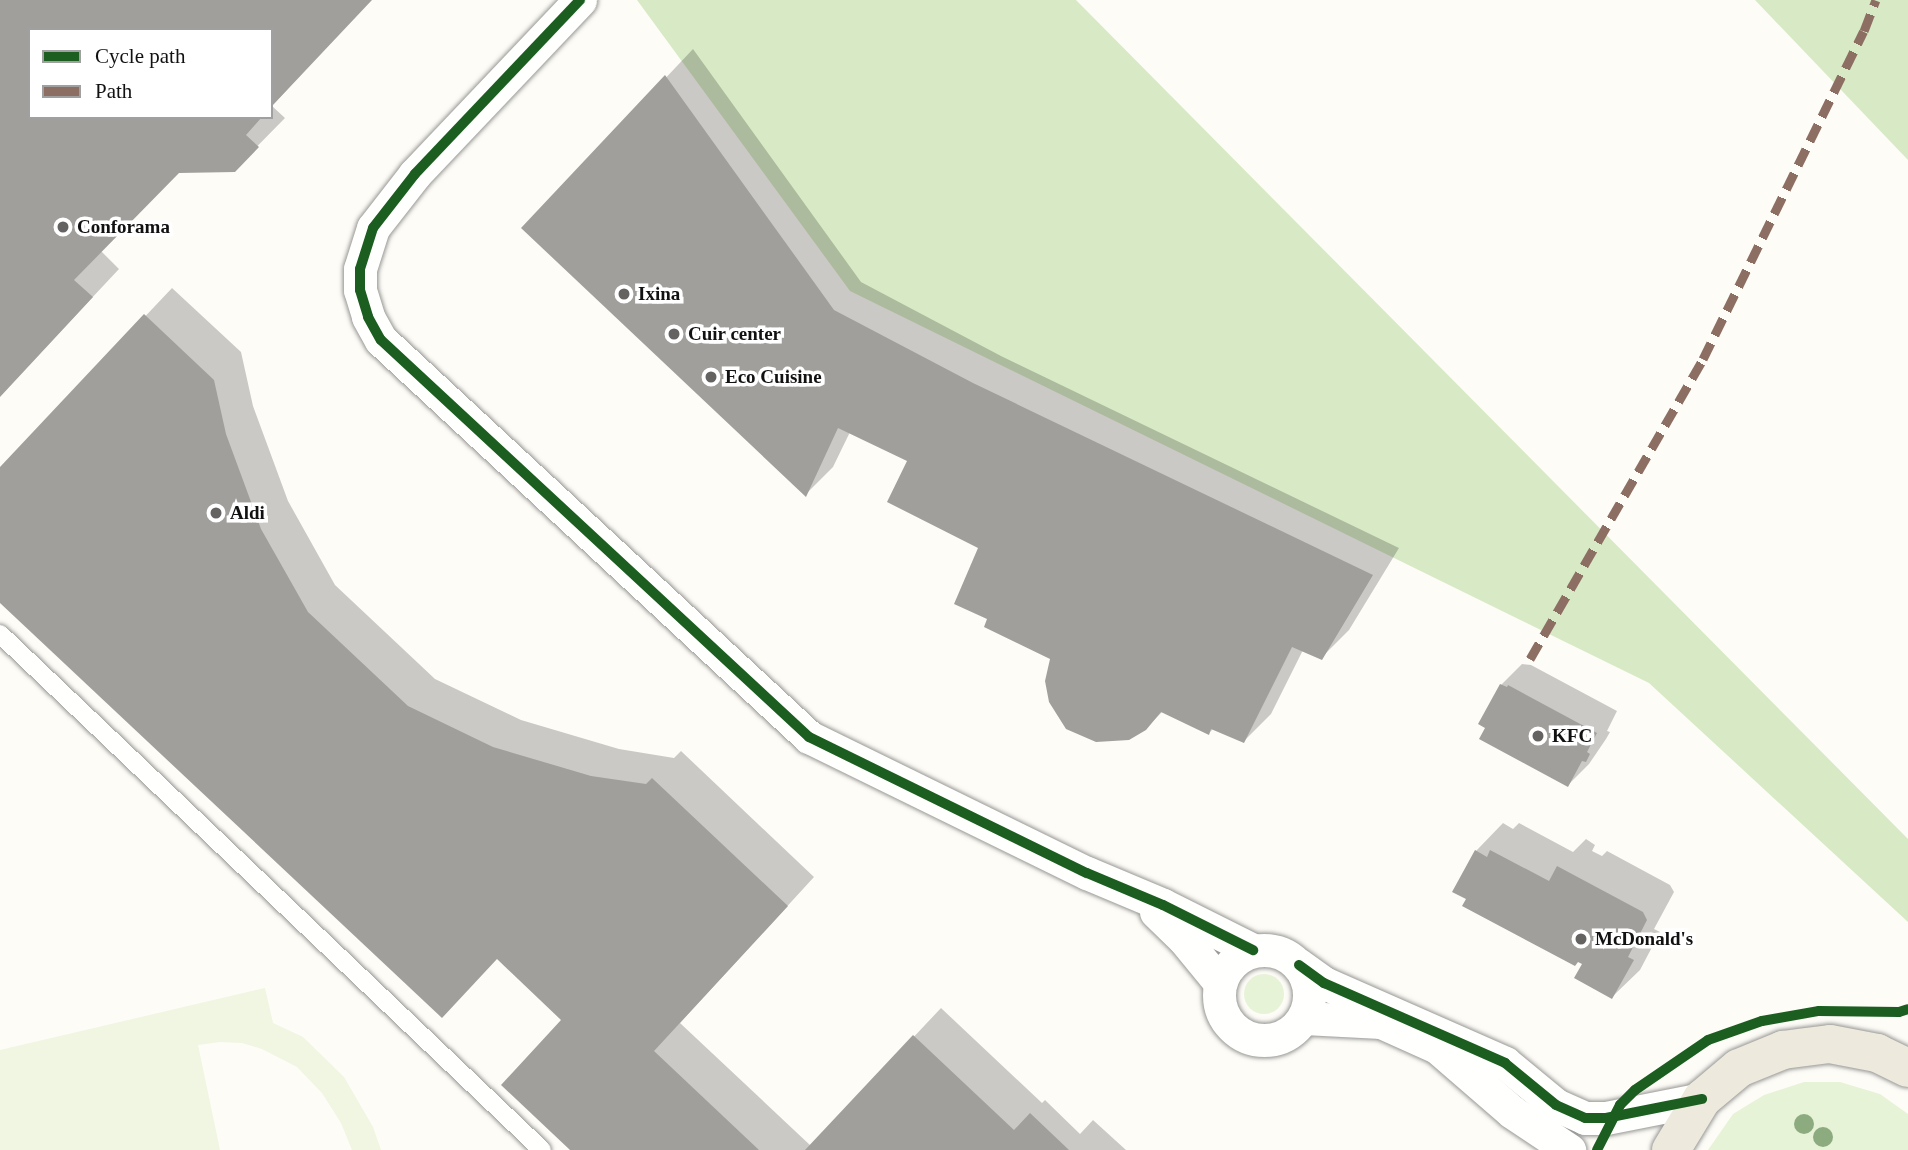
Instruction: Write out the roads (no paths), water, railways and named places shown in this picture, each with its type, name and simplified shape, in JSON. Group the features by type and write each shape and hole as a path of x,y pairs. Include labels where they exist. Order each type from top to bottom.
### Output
{"main road":[{"path":"1671,1150 1702,1099 1739,1068 1783,1050 1830,1044 1898,1054"}],"street":[{"path":"580,0 415,174 373,228 360,269 360,290 373,328 391,351 583,525 678,618 809,737 1087,873 1253,950 1278,951 1324,983 1505,1063 1556,1105 1585,1118 1606,1118 1702,1099"},
{"path":"1117,885 1172,927 1220,984"},
{"path":"1253,950 1228,966 1220,984 1220,1009 1227,1022 1238,1033 1252,1039 1282,1037 1304,1018 1310,990 1298,965"},
{"path":"1304,1018 1381,1022 1437,1047 1512,1112 1569,1150"}],"lane":[{"path":"0,634 542,1150"}],"place":[{"name":"Conforama","path":"63,227"},
{"name":"Ixina","path":"624,294"},
{"name":"Cuir center","path":"674,334"},
{"name":"Eco Cuisine","path":"711,377"},
{"name":"Aldi","path":"216,513"},
{"name":"KFC","path":"1538,736"},
{"name":"McDonald's","path":"1581,939"}]}
